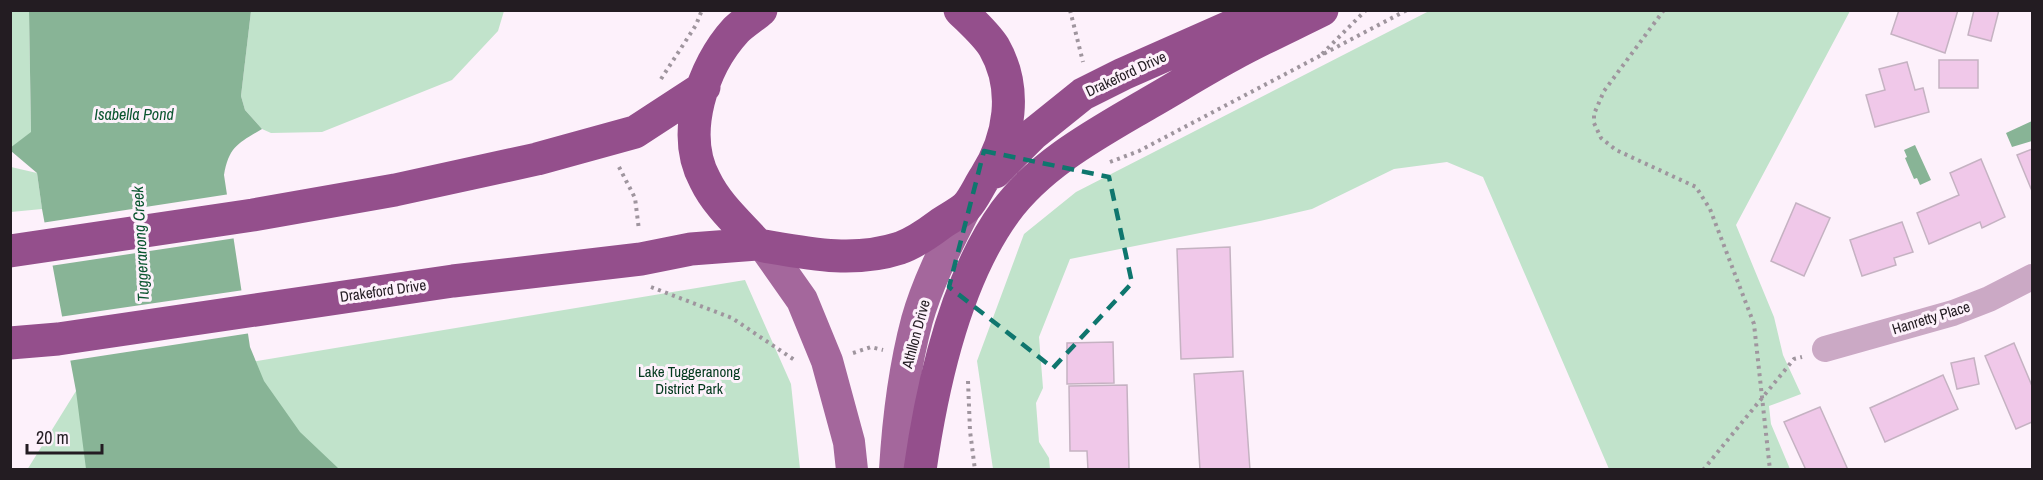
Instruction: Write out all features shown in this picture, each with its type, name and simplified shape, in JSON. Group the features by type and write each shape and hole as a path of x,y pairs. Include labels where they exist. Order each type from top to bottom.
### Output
{"highway":[{"path":"761,10 736,30 719,55 694,114 694,139 703,178 714,196 761,245"},
{"path":"960,10 993,46 1002,65 1009,112 1003,141 994,162 971,198"},
{"name":"Drakeford Drive","path":"10,344 58,339 453,281 641,259 691,249 761,245 839,257 901,248 922,237 971,198 1032,135 1083,94 1268,10"},
{"path":"920,470 941,363 958,303 969,273 1006,211 1053,164 1097,133 1233,54 1322,10"},
{"path":"10,251 253,215 395,190 537,159 636,132 704,87"}],"main road":[{"path":"719,55 734,10"},
{"name":"Athllon Drive","path":"895,470 898,415 918,318 945,248 971,198"},
{"path":"761,245 802,300 827,361 849,442 852,470"}],"street":[{"name":"Hanretty Place","path":"1825,349 1953,313 1989,299 2032,277"}],"path":[{"path":"659,82 696,25 702,10"},
{"path":"1100,167 1139,151 1407,10"},
{"path":"1664,10 1604,90 1594,114 1594,123 1601,138 1616,150 1683,180 1701,193 1710,209 1755,324 1770,470"},
{"path":"607,141 635,198 641,259 650,287 732,318 797,362"},
{"path":"1703,470 1794,359 1825,349"},
{"path":"968,375 970,431 975,470"}],"highlighted area":[{"path":"984,151 1109,177 1132,283 1053,368 949,287"}],"green space":[{"path":"1431,10 1850,11 1736,225 1774,317 1783,355 1801,394 1769,406 1771,424 1790,469 1609,469 1483,177 1447,162 1394,169 1312,209 1070,259 1039,337 1043,388 1036,403 1039,442 1049,458 1050,469 993,469 977,361 1024,234 1076,192"},
{"path":"11,11 29,11 31,133 11,148"},
{"path":"251,11 504,11 498,31 452,80 322,132 271,133 262,129 245,110 241,96"},
{"path":"11,167 37,173 42,209 11,212"},
{"name":"Lake Tuggeranong District Park","path":"745,280 791,384 800,469 27,470 76,391"}],"water":[{"name":"Isabella Pond","path":"29,11 251,11 241,96 245,110 262,129 236,146 226,165 224,175 250,347 264,381 300,432 338,468 349,469 86,469 76,391 37,173 10,148 31,132"},
{"path":"2032,121 2032,141 2012,147 2006,133"},
{"path":"1915,145 1931,180 1920,185 1917,178 1914,179 1904,150"}],"pier":[{"path":"230,194 236,238 50,266 41,223"},
{"path":"244,290 251,333 68,361 59,317"}],"building":[{"path":"1899,10 1958,10 1945,53 1891,34"},
{"path":"1974,10 1999,10 1991,41 1968,35"},
{"path":"1939,60 1978,60 1978,88 1939,88"},
{"path":"1907,62 1915,90 1923,88 1929,112 1875,127 1866,95 1885,90 1879,69"},
{"path":"2032,149 2032,191 2017,155"},
{"path":"1981,159 2005,217 1982,228 1980,222 1929,244 1917,213 1959,195 1950,173"},
{"path":"1796,203 1830,218 1804,276 1771,261"},
{"path":"1902,222 1913,252 1894,258 1896,265 1862,276 1850,240"},
{"path":"1230,247 1233,357 1181,359 1177,249"},
{"path":"1113,342 1114,383 1067,384 1067,343"},
{"path":"2014,343 2032,386 2032,422 2016,429 1985,356"},
{"path":"1974,358 1979,384 1957,389 1951,363"},
{"path":"1243,371 1250,470 1200,470 1194,374"},
{"path":"1943,375 1958,409 1885,442 1870,408"},
{"path":"1127,385 1129,470 1088,470 1087,451 1070,451 1069,386"},
{"path":"1820,407 1848,470 1806,470 1784,422"}],"water label":[{"name":"Tuggeranong Creek","path":"140,244"}]}
